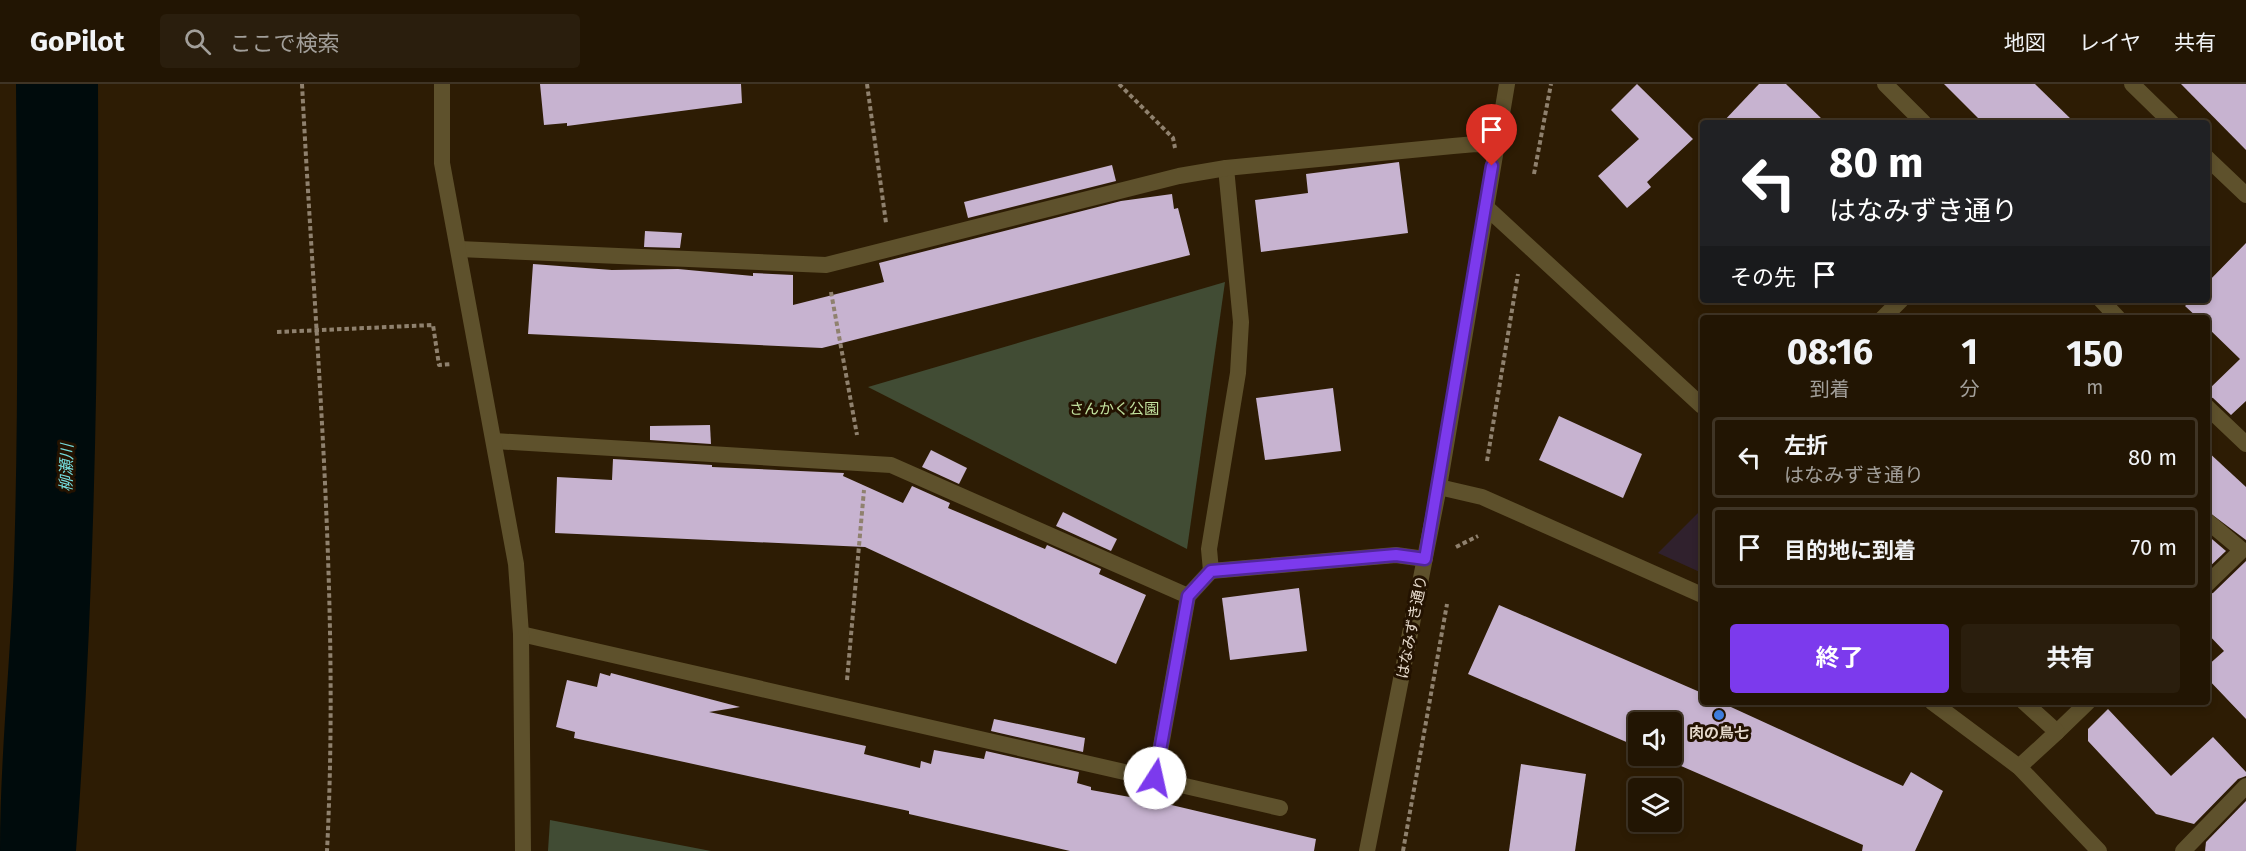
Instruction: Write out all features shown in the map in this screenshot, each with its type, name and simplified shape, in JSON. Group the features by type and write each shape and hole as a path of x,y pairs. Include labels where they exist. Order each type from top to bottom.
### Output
{"street":[{"path":"442,84 442,163 516,564 521,634 522,851"},
{"name":"はなみずき通り","path":"1367,851 1439,487 1507,84"},
{"path":"1884,84 1921,120"},
{"path":"2132,84 2169,120"},
{"path":"459,249 826,265 1179,176 1226,168 1464,145 1496,146"},
{"path":"2210,161 2246,195"},
{"path":"1211,571 1209,549 1238,373 1241,322 1226,168"},
{"path":"1486,207 1700,404"},
{"path":"1886,315 1898,303"},
{"path":"2104,303 2115,315"},
{"path":"2210,410 2246,444"},
{"path":"494,441 891,465 1188,596"},
{"path":"1439,487 1482,497 1700,594"},
{"path":"2210,523 2241,550 2210,581"},
{"path":"1155,778 1188,596 1211,571 1396,555 1425,559"},
{"path":"521,634 1280,808"},
{"path":"1936,705 2019,767 2099,851"},
{"path":"2027,705 2057,732"},
{"path":"2019,767 2085,705"},
{"path":"2183,851 2246,786"}],"path":[{"path":"302,84 324,494 330,667 327,851"},
{"path":"867,84 890,249"},
{"path":"1119,84 1173,138 1179,176"},
{"path":"1534,174 1551,84"},
{"path":"826,265 864,484 844,707"},
{"path":"1487,461 1518,273"},
{"path":"276,332 433,325 439,365 480,360"},
{"path":"1453,559 1455,547 1478,536"},
{"path":"1403,851 1449,592"}],"shaded area":[{"path":"1700,511 1700,572 1658,553"}],"green space":[{"name":"さんかく公園","path":"1225,282 1187,549 868,387"},
{"path":"550,820 711,851 548,851"}],"water":[{"name":"柳瀬川","path":"16,84 98,84 98,276 92,563 76,851 0,851 16,501"}],"building":[{"path":"540,84 741,84 742,103 567,126 567,123 544,125"},
{"path":"1637,84 1693,139 1647,182 1651,187 1627,208 1598,176 1639,139 1611,110"},
{"path":"1759,84 1786,84 1823,120 1725,120"},
{"path":"1944,84 2035,84 2072,120 1980,120"},
{"path":"2181,84 2246,84 2246,150"},
{"path":"1399,162 1408,233 1261,252 1255,200 1308,193 1306,174"},
{"path":"1112,165 1116,181 968,218 964,202"},
{"path":"1172,194 1174,209 1178,208 1190,255 822,348 528,334 533,264 612,270 678,269 753,276 753,273 793,275 793,305 884,282 879,263 1121,201"},
{"path":"645,231 682,233 680,248 644,247"},
{"path":"2246,243 2246,401 2231,415 2210,397 2210,388 2240,359 2210,330 2210,315 2195,315 2185,306 2188,303 2210,303 2210,280"},
{"path":"1333,388 1341,451 1265,460 1256,398"},
{"path":"1559,416 1642,454 1623,498 1539,460"},
{"path":"710,425 711,444 650,440 650,426"},
{"path":"931,450 967,468 959,484 922,467"},
{"path":"2210,454 2246,487 2246,540 2210,513"},
{"path":"613,459 712,465 712,467 844,473 843,476 903,503 912,486 950,503 948,508 1045,549 1047,545 1101,569 1099,574 1146,595 1116,664 865,547 555,533 557,477 612,480"},
{"path":"1063,512 1117,539 1111,551 1056,526"},
{"path":"2210,537 2226,551 2210,566"},
{"path":"2246,561 2246,719 2210,681 2210,663 2224,651 2210,636 2210,594"},
{"path":"1299,588 1307,651 1230,660 1222,598"},
{"path":"1499,605 1700,692 1700,705 1727,705 1903,786 1911,772 1943,791 1915,851 1862,851 1863,845 1681,766 1682,712 1628,712 1628,743 1468,674"},
{"path":"600,673 610,676 611,673 740,707 709,712 866,746 864,754 920,768 921,761 931,764 934,750 984,759 986,751 1079,772 1077,783 1091,787 1091,790 1163,803 1316,839 1314,851 1070,851 909,814 909,811 574,738 575,732 556,727 567,680 597,687"},
{"path":"2108,709 2171,776 2213,737 2246,772 2246,776 2238,779 2194,824 2156,814 2088,741 2088,729"},
{"path":"994,719 1085,738 1083,752 991,731"},
{"path":"1521,764 1586,774 1575,851 1509,851"},
{"path":"2246,801 2246,851 2205,851 2206,842"}],"place":[{"name":"肉の鳥七","path":"1719,715"}],"route":[{"path":"1155,778 1188,596 1211,571 1396,555 1425,559 1492,166"}]}
